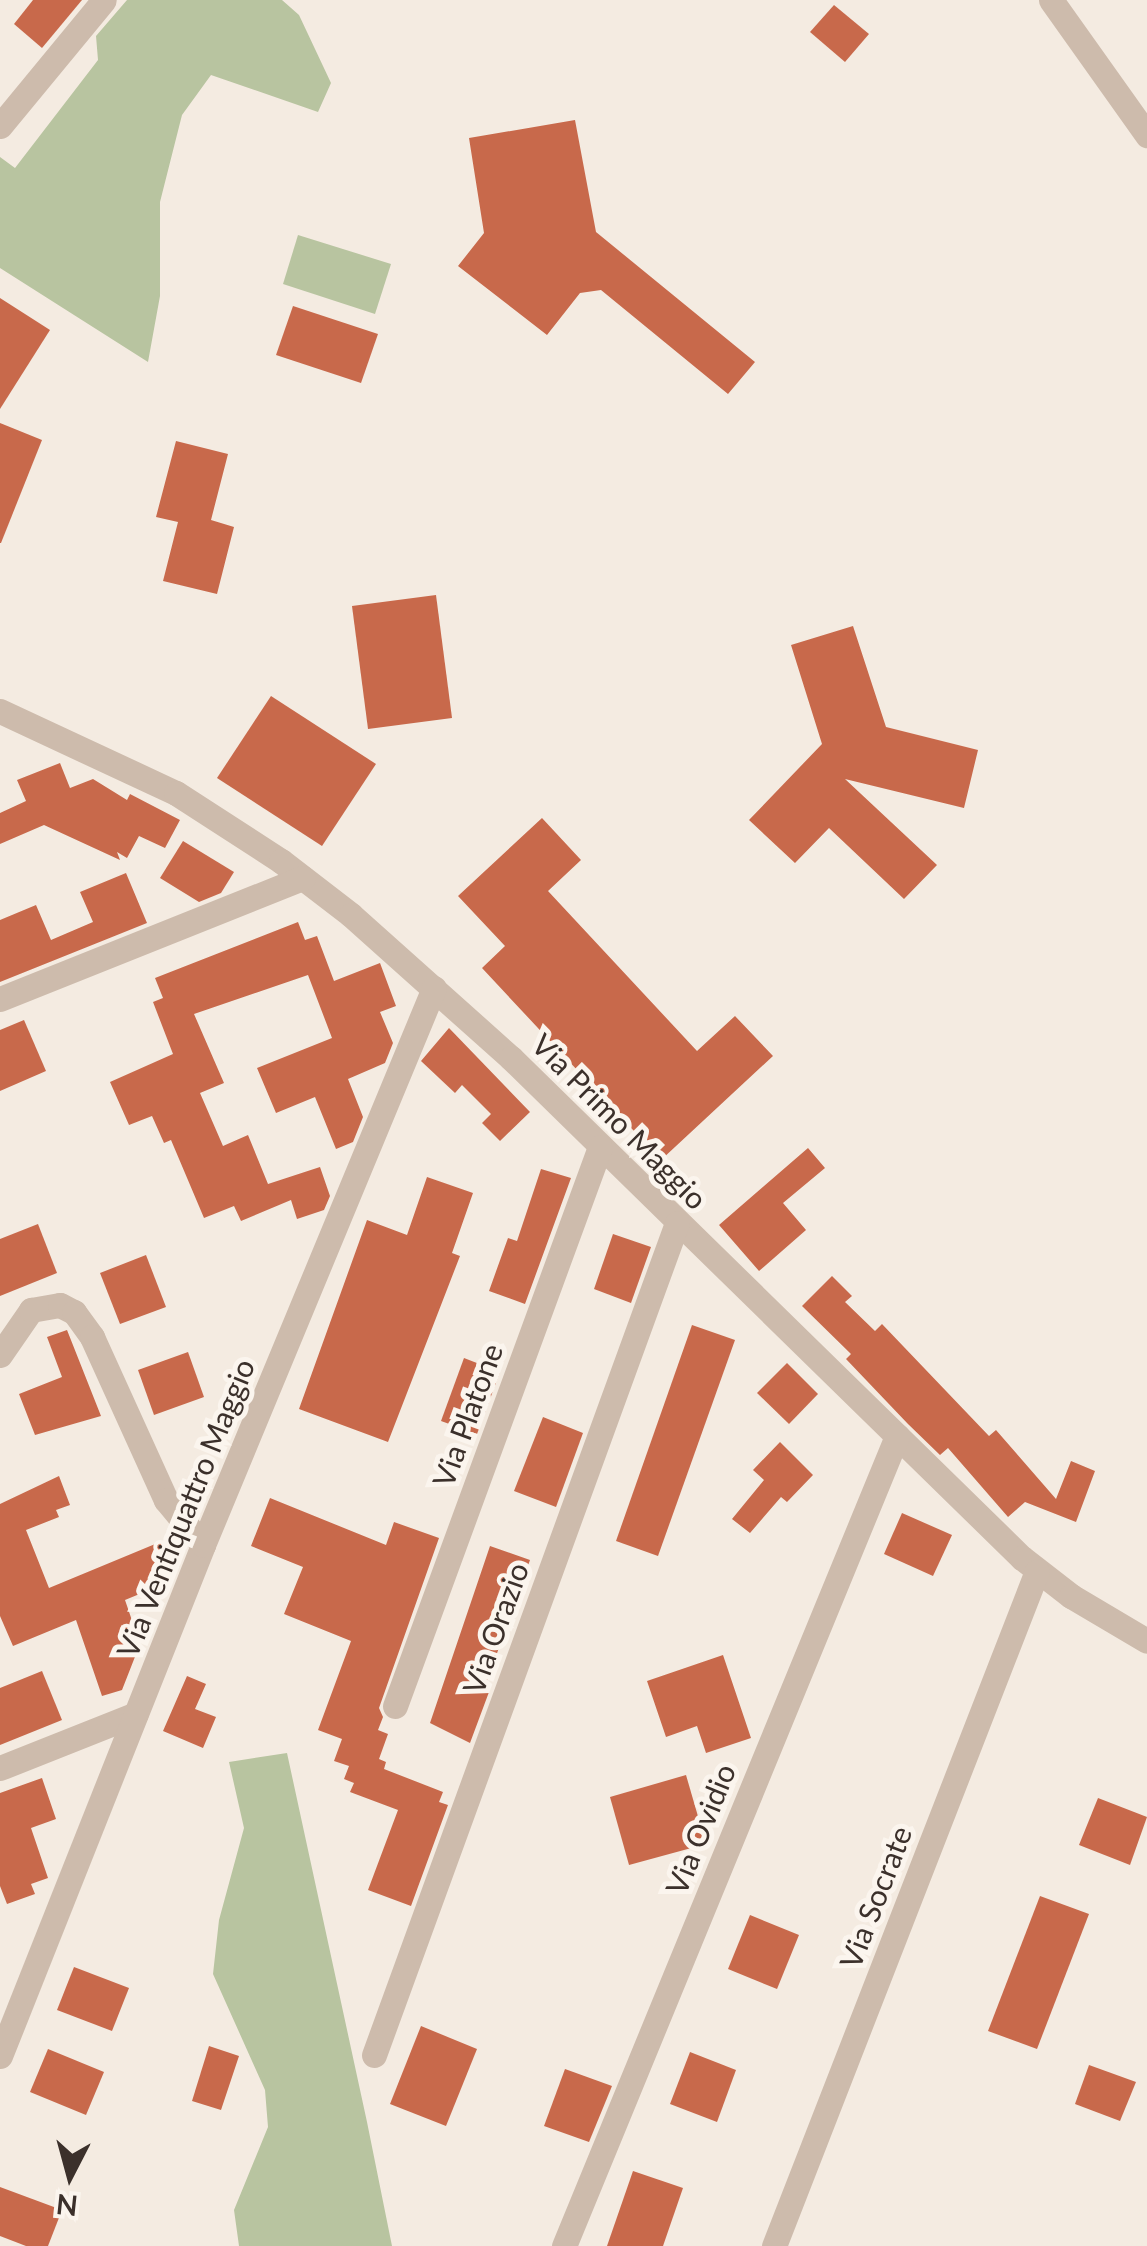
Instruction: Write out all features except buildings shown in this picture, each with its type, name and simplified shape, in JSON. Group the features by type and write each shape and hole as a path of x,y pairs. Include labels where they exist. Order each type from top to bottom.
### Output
{"street":[{"path":"0,126 104,0"},
{"path":"1051,0 1147,135"},
{"name":"Via Primo Maggio","path":"0,711 176,793 303,878 434,988 1037,1571 1147,1642"},
{"path":"0,999 303,878"},
{"name":"Via Ventiquattro Maggio","path":"0,2056 203,1545 434,988"},
{"name":"Via Platone","path":"396,1706 600,1147"},
{"name":"Via Orazio","path":"374,2054 677,1223"},
{"path":"0,1355 20,1320 38,1307 60,1305 80,1318 166,1500 203,1545"},
{"name":"Via Ovidio","path":"564,2246 897,1436"},
{"name":"Via Socrate","path":"774,2246 1037,1571"},
{"path":"0,1768 136,1714"}],"green space":[{"path":"127,0 282,0 299,15 331,83 318,112 211,75 182,115 160,202 160,296 148,362 0,268 0,157 15,168 98,60 96,36"},
{"path":"298,235 391,264 375,314 283,284"},
{"path":"287,1753 392,2246 239,2246 234,2210 268,2127 265,2090 213,1974 219,1920 244,1828 229,1762"}]}
